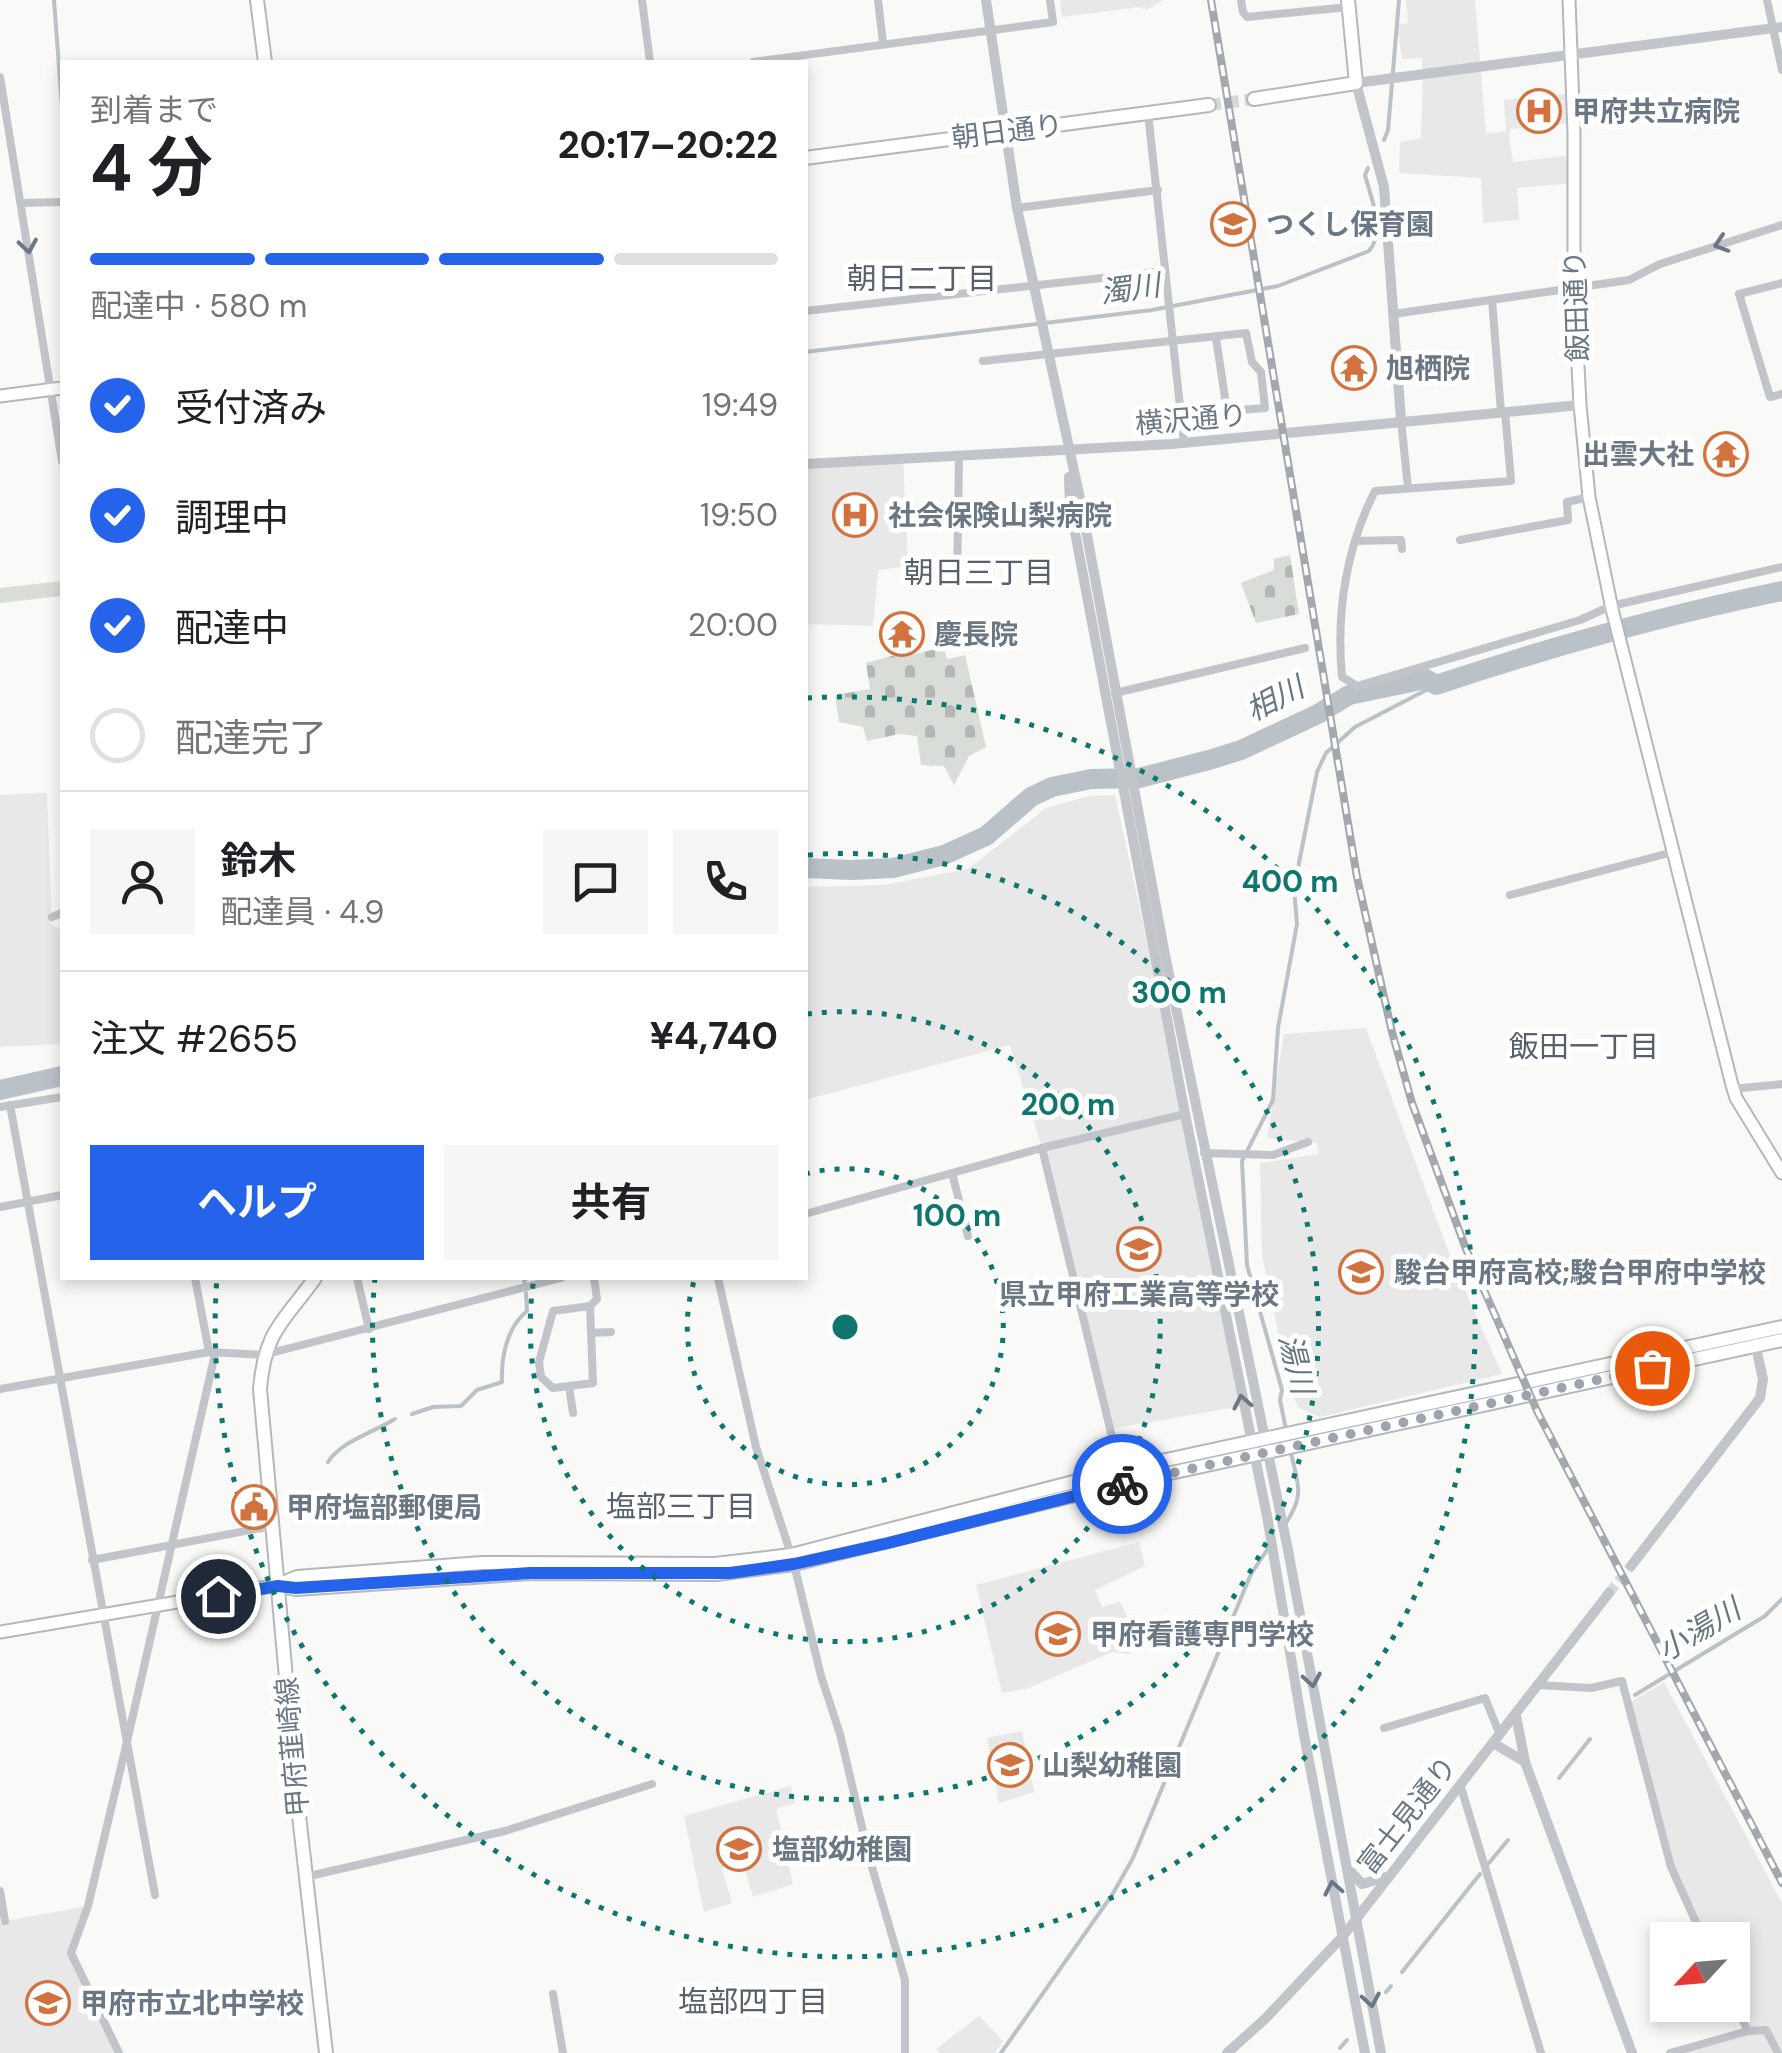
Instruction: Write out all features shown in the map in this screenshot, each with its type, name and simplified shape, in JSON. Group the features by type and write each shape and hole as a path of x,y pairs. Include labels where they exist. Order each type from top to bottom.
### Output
{"main road":[{"path":"258,0 265,60"},
{"name":"飯田通り","path":"1569,0 1574,288 1590,498 1612,608 1672,852"},
{"path":"1254,99 1356,84 1348,4"},
{"name":"朝日通り","path":"808,158 1209,105"},
{"path":"0,396 57,389"},
{"path":"1672,852 1733,1089 1782,1173"},
{"path":"263,1354 270,1338 314,1280"},
{"path":"1122,1477 1260,1455 1289,1441 1756,1339 1782,1328"},
{"path":"1756,1339 1782,1340"},
{"name":"甲府韮崎線","path":"263,1354 260,1389 272,1526 326,2053"},
{"path":"0,1632 278,1586 297,1577 482,1563 715,1564 792,1560 1257,1440 1289,1441"}],"street":[{"path":"642,0 650,60"},
{"path":"878,0 884,44"},
{"path":"986,0 1017,208 1080,503 1185,1114 1257,1440"},
{"path":"768,60 1052,22 1050,0"},
{"path":"1240,0 1247,18 1348,4"},
{"path":"1767,0 1778,27 1782,70"},
{"path":"1408,488 1384,187 1356,84 1778,27"},
{"path":"0,79 57,389 60,432"},
{"path":"1148,113 1184,443"},
{"path":"1017,208 1158,190"},
{"path":"21,203 60,202"},
{"path":"1393,314 1629,280 1660,264 1782,226"},
{"path":"808,311 1165,271"},
{"path":"1782,283 1740,294 1770,397 1782,394"},
{"path":"1492,300 1512,481 1375,490 1347,572 1339,644 1342,677 1356,686 1612,608 1782,567"},
{"path":"983,361 1246,333 1252,362 1261,372 1265,408 1182,418"},
{"path":"1216,338 1227,411"},
{"name":"横沢通り","path":"808,464 1184,443 1580,405"},
{"path":"957,584 959,456"},
{"path":"1460,540 1568,520 1567,502 1590,498"},
{"path":"1355,542 1401,540 1402,549"},
{"path":"1110,695 1305,648"},
{"path":"1129,794 1204,1153 1260,1455 1304,1735 1364,2053"},
{"path":"1510,894 1672,852"},
{"path":"52,918 60,914"},
{"path":"1733,1089 1782,1084"},
{"path":"60,1096 5,1106 27,1202 155,1895"},
{"path":"808,1213 1042,1148 1185,1114"},
{"path":"1204,1153 1273,1155 1308,1142"},
{"path":"1042,1148 1122,1477"},
{"path":"952,1174 968,1236"},
{"path":"0,1206 60,1195"},
{"path":"119,2053 71,1953 88,1906 174,1543 212,1353 195,1280"},
{"path":"357,1280 369,1329"},
{"path":"0,1388 212,1353 263,1354 553,1280"},
{"path":"590,1306 593,1383 553,1388 541,1377 539,1362 553,1311 590,1306 597,1299 594,1280"},
{"path":"718,1280 752,1434 792,1560 873,1873 905,1980 905,2053"},
{"path":"591,1333 611,1332"},
{"path":"1631,1566 1760,1398 1762,1371 1756,1339"},
{"path":"569,1386 573,1414"},
{"path":"1260,1455 1281,1513 1381,2053"},
{"path":"92,1560 272,1526"},
{"name":"富士見通り","path":"1227,2053 1265,2019 1343,1936 1609,1593"},
{"path":"1537,1685 1591,1688 1622,1681 1671,1867 1696,1922"},
{"path":"1384,1728 1485,1698 1496,1739 1525,1762"},
{"path":"1516,1716 1525,1762 1632,2053"},
{"path":"1459,1782 1541,2053"},
{"path":"305,1877 506,1832 652,1784"},
{"path":"1346,1862 1362,1884 1386,1877"},
{"path":"0,1891 6,1922"},
{"path":"553,1994 563,2053"},
{"path":"1744,2022 1748,2031"},
{"path":"1670,2053 1748,2031 1766,2030 1778,2053"}],"shaded area":[{"path":"1060,0 1163,0 1147,10 1140,7 1062,17"},
{"name":"甲府共立病院","path":"1406,0 1475,0 1486,134 1506,131 1504,100 1572,93 1573,123 1511,129 1509,136 1513,162 1574,155 1574,183 1517,188 1519,220 1483,223 1481,178 1399,173 1400,142 1421,138 1422,58 1402,59 1397,25 1408,23"},
{"name":"社会保険山梨病院","path":"903,459 908,566 878,570 873,626 808,624 808,464"},
{"path":"47,793 52,925 60,929 60,1044 0,1047 0,795"},
{"path":"1115,795 1185,1114 1243,1406 1110,1429 1042,1148 1010,1045 808,1099 808,887 883,885 968,869 1046,808 1089,796"},
{"name":"駿台甲府高校;駿台甲府中学校","path":"1366,1028 1450,1256 1502,1374 1320,1417 1299,1408 1291,1392 1262,1255 1260,1163 1319,1154 1317,1143 1267,1138 1284,1034"},
{"name":"甲府看護専門学校","path":"1139,1542 1145,1566 1095,1590 1102,1607 1120,1602 1127,1615 1131,1654 1112,1652 1026,1689 1002,1693 976,1585"},
{"path":"1664,1682 1782,1903 1782,2053 1670,2053 1747,2031 1743,2022 1750,2022 1750,1922 1695,1922 1678,1888 1629,1703"},
{"name":"山梨幼稚園","path":"1022,1731 1034,1792 999,1803 987,1738"},
{"name":"塩部幼稚園","path":"791,1786 795,1803 776,1809 793,1884 753,1897 743,1862 722,1869 732,1903 704,1912 684,1816"},
{"name":"甲府市立北中学校","path":"88,1906 72,1949 119,2053 0,2053 0,1922"},
{"path":"979,2016 1003,2041 995,2053 940,2053 936,2049"}],"green space":[{"path":"1290,555 1299,614 1256,623 1241,583 1274,570 1274,559"},
{"path":"60,581 60,596 0,603 0,588"},
{"path":"944,647 947,659 965,655 986,747 969,756 954,785 944,766 921,765 917,736 899,734 867,741 863,727 839,722 835,695 870,689 866,663"}],"waterway":[{"path":"54,0 60,80"},
{"name":"濁川","path":"1384,140 1399,0"},
{"name":"濁川","path":"808,352 1152,310 1278,286 1369,251 1377,224 1365,175 1368,168"},
{"name":"相川","path":"808,868 893,868 944,855 986,836 1031,797 1052,787 1091,779 1139,778 1209,760 1241,750 1349,695 1426,679 1436,685 1608,633 1782,591"},
{"name":"湯川","path":"1286,1429 1280,1400 1282,1390 1247,1265 1242,1161 1273,1100 1278,1028 1297,924 1294,888 1317,772 1326,753 1355,727 1436,685"},
{"name":"相川","path":"0,1090 60,1076"},
{"path":"412,1414 433,1407 461,1406 477,1390 502,1382 507,1343 527,1311 526,1293"},
{"path":"328,1462 349,1443 395,1419"},
{"name":"湯川","path":"1286,1523 1298,1497 1291,1453"},
{"name":"湯川","path":"1001,2053 1112,1895 1133,1858 1251,1574 1269,1547"},
{"name":"小湯川","path":"1635,1695 1765,1616 1782,1599"},
{"name":"小湯川","path":"1559,1778 1590,1739"},
{"name":"小湯川","path":"1489,1863 1508,1840"},
{"name":"小湯川","path":"1402,1972 1480,1874"},
{"name":"小湯川","path":"1386,1992 1391,1986"},
{"name":"小湯川","path":"1340,2048 1347,2040"}],"tunnel":[{"path":"1209,105 1254,99"},
{"path":"1609,1593 1631,1566"}],"railway":[{"path":"1211,0 1357,877 1412,1103 1466,1249 1538,1413 1782,1883"}],"way so far":[{"path":"1122,1484 1652,1368"}],"place":[{"name":"甲府共立病院","path":"1539,111"},
{"name":"つくし保育園","path":"1233,224"},
{"name":"旭栖院","path":"1354,368"},
{"name":"出雲大社","path":"1726,454"},
{"name":"社会保険山梨病院","path":"855,515"},
{"name":"慶長院","path":"902,634"},
{"name":"県立甲府工業高等学校","path":"1139,1249"},
{"name":"駿台甲府高校;駿台甲府中学校","path":"1361,1272"},
{"name":"甲府塩部郵便局","path":"254,1507"},
{"name":"甲府看護専門学校","path":"1058,1634"},
{"name":"山梨幼稚園","path":"1010,1765"},
{"name":"塩部幼稚園","path":"739,1849"},
{"name":"甲府市立北中学校","path":"48,2003"}],"district":[{"name":"朝日二丁目","path":"922,279"},
{"name":"朝日三丁目","path":"979,573"},
{"name":"飯田一丁目","path":"1584,1047"},
{"name":"塩部三丁目","path":"681,1507"},
{"name":"塩部四丁目","path":"753,2002"}],"route":[{"path":"218,1596 278,1586 530,1573 730,1573 794,1564 888,1543 1122,1484"}]}
